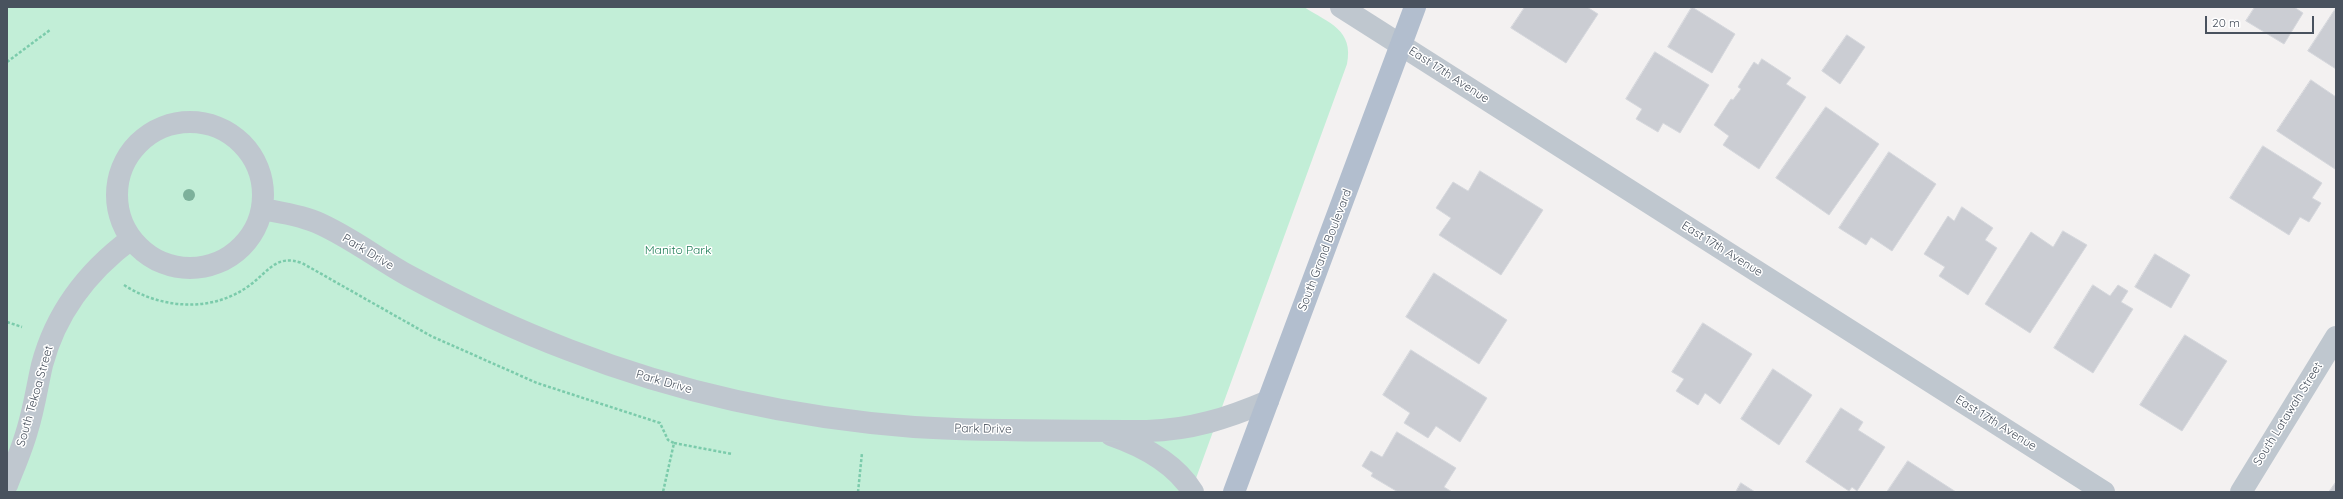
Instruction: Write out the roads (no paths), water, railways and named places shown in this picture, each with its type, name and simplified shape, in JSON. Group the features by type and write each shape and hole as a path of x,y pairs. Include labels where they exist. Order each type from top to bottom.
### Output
{"main road":[{"name":"South Grand Boulevard","path":"1234,492 1415,7"}],"street":[{"name":"East 17th Avenue","path":"1341,7 2104,492"},
{"path":"198,124 212,126 231,135 246,150 257,168 262,188 262,209 255,229 243,246 226,259 206,267 186,269 165,264 146,254 132,239 121,222 117,202 118,181 125,162 136,146 152,133 170,125 198,124"},
{"name":"Park Drive","path":"262,209 288,214 319,224 399,271 472,309 615,368 743,403 864,422 959,429 1099,431 1183,429 1219,420 1268,401"},
{"name":"South Tekoa Street","path":"7,485 27,432 42,364 59,321 75,293 90,275 111,254 132,239"},
{"name":"South Latawah Street","path":"2240,492 2336,337"},
{"name":"Park Drive","path":"1099,431 1131,443 1163,460 1183,477 1193,492"}],"park label":[{"name":"Manito Park","path":"678,250"}]}
